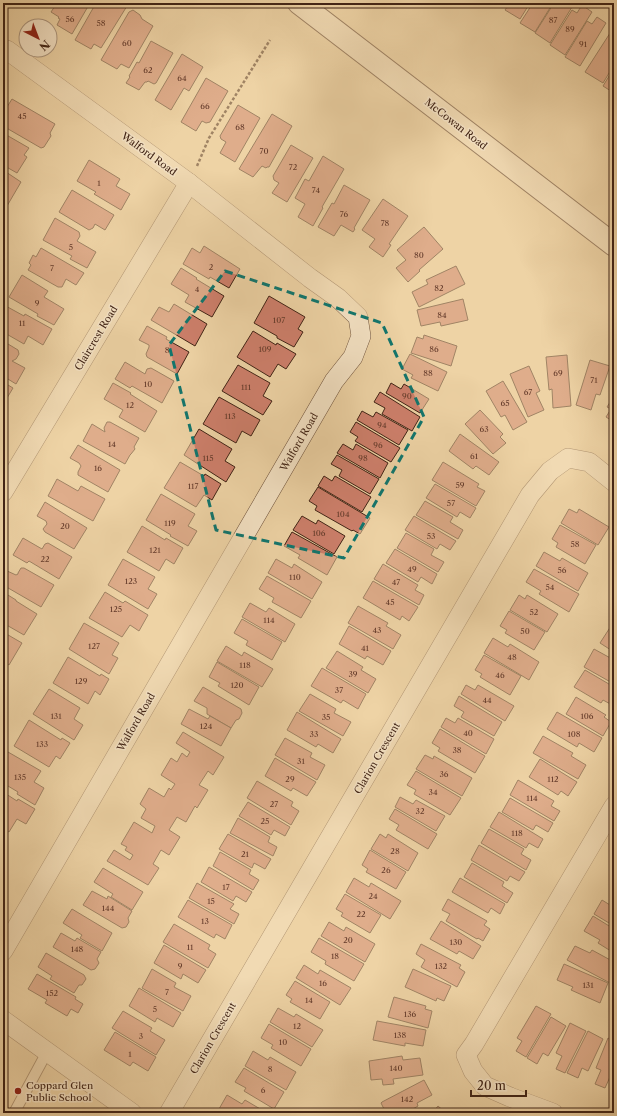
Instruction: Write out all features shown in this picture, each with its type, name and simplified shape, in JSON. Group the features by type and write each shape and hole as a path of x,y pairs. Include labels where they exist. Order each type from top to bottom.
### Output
{"main road":[{"name":"McCowan Road","path":"299,3 614,245"}],"street":[{"name":"Walford Road","path":"3,52 7,50 189,183 310,278 338,298 358,317 361,336 354,357 334,381 3,951"},
{"name":"Claircrest Road","path":"3,492 189,183"},
{"name":"Clarion Crescent","path":"169,1113 530,495 550,471 568,458 589,462 614,482"},
{"path":"554,1113 485,1086 472,1071 466,1055 474,1044 614,806"},
{"path":"3,1020 132,1113"}],"lane":[{"path":"14,1113 47,1052"}],"path":[{"path":"189,183 209,138 270,40"}],"highlighted area":[{"path":"225,271 382,323 424,417 344,558 216,530 169,345"}],"building":[{"path":"57,3 90,3 72,34 58,26 60,19 58,18 59,17 51,12"},
{"path":"96,3 123,3 127,6 101,48 94,44 91,49 75,40"},
{"path":"510,3 530,3 520,19 505,10"},
{"path":"533,3 553,3 535,32 520,23"},
{"path":"554,3 568,3 567,4 572,7 550,43 535,33"},
{"path":"582,5 592,12 565,55 550,45 572,10 577,13"},
{"path":"133,10 140,15 142,19 153,26 129,68 121,64 117,69 101,60 129,12"},
{"path":"597,17 606,23 580,66 565,57 587,21 592,24"},
{"path":"612,30 614,31 614,65 603,83 585,72"},
{"path":"151,41 173,53 156,83 154,84 148,81 145,82 139,90 126,83 137,62 139,63"},
{"path":"182,54 203,67 189,91 184,88 171,110 155,100"},
{"path":"614,68 614,93 603,86"},
{"path":"206,78 228,91 210,122 206,123 202,121 196,131 181,122"},
{"path":"12,99 55,124 50,133 51,136 44,147 41,148 3,126 3,105 7,107"},
{"path":"238,105 260,118 235,162 220,153 226,142 221,139 220,136"},
{"path":"272,114 292,126 269,167 266,168 262,166 253,177 239,169"},
{"path":"3,133 29,148 24,155 27,157 17,173 3,165"},
{"path":"291,145 313,158 287,202 272,193 279,183 274,180 273,176"},
{"path":"323,156 344,169 313,226 298,217 305,204 295,198 305,179 309,181"},
{"path":"89,160 120,179 116,186 130,194 121,210 94,194 96,192 77,181"},
{"path":"3,170 21,182 7,206 3,203"},
{"path":"344,185 370,200 353,232 341,225 334,236 318,227 332,203 334,204"},
{"path":"72,190 114,215 105,230 95,224 93,228 89,230 59,212"},
{"path":"383,199 408,216 389,244 391,245 383,257 369,247 375,239 362,230"},
{"path":"55,218 79,232 80,236 77,241 96,252 87,268 70,259 72,256 43,240"},
{"path":"424,227 443,249 408,282 396,268 406,260 397,250"},
{"path":"204,246 240,269 229,288 210,277 209,279 183,264 192,248 200,253"},
{"path":"41,248 84,273 76,285 66,279 62,287 58,287 28,270 31,265 29,263 33,255 36,257"},
{"path":"456,266 465,284 419,307 412,292 428,284 426,280"},
{"path":"181,268 224,296 212,317 185,302 189,295 171,284"},
{"path":"22,275 48,291 44,297 64,309 54,325 37,316 38,314 9,297"},
{"path":"269,296 305,317 298,329 303,332 294,347 254,323"},
{"path":"463,299 468,320 441,326 440,322 421,326 417,310"},
{"path":"174,304 207,324 195,346 151,320 159,307 169,312"},
{"path":"4,305 24,316 25,314 52,329 43,345 28,336 24,344 3,332"},
{"path":"147,326 189,352 177,374 147,357 146,354 149,345 139,340"},
{"path":"253,331 276,345 277,343 296,354 286,369 278,364 270,377 237,357"},
{"path":"424,335 457,346 451,366 411,353 417,337 423,339"},
{"path":"3,341 18,350 19,354 16,359 12,361 25,368 16,384 3,376"},
{"path":"410,354 447,372 438,391 411,378 413,375 402,369"},
{"path":"567,355 571,406 553,408 552,389 549,390 546,357"},
{"path":"590,360 610,366 600,395 596,394 591,410 576,405"},
{"path":"125,362 145,374 147,369 151,368 174,381 162,403 132,386 130,388 115,379"},
{"path":"238,365 270,383 263,396 272,401 263,415 222,391"},
{"path":"529,366 540,391 536,393 544,410 528,417 510,374"},
{"path":"503,381 527,422 513,430 505,415 501,417 486,391"},
{"path":"3,382 13,388 4,403 3,402"},
{"path":"113,383 131,393 130,394 157,411 145,432 119,417 123,410 104,399"},
{"path":"391,383 401,389 404,384 429,399 420,413 386,393"},
{"path":"380,392 420,417 412,431 382,414 385,408 374,402"},
{"path":"614,396 614,422 606,417 611,409 607,407"},
{"path":"219,397 260,420 251,436 242,431 236,443 203,424"},
{"path":"480,410 503,434 500,437 506,443 493,454 465,424"},
{"path":"362,411 373,417 376,412 408,430 399,445 357,420"},
{"path":"107,422 110,422 139,438 134,447 135,449 125,464 83,441 92,424 105,432 104,428"},
{"path":"356,422 400,448 391,462 355,441 358,437 350,432"},
{"path":"199,429 232,449 225,461 235,467 226,482 184,455"},
{"path":"460,434 499,462 489,475 476,466 473,469 449,451"},
{"path":"343,444 353,450 356,444 388,463 380,478 337,453"},
{"path":"78,445 120,470 108,492 78,475 81,466 79,463 70,458"},
{"path":"337,455 379,479 370,494 339,476 342,470 331,464"},
{"path":"180,462 204,476 205,474 221,484 212,500 204,495 196,507 164,488"},
{"path":"443,462 479,484 477,487 485,491 476,506 432,480"},
{"path":"324,476 332,481 335,476 371,497 362,512 318,486"},
{"path":"57,479 78,491 81,486 105,499 93,521 48,496"},
{"path":"435,484 476,508 470,518 460,512 457,517 426,498"},
{"path":"318,487 370,518 360,534 315,510 317,506 309,501"},
{"path":"161,494 195,514 188,526 197,531 188,546 146,520"},
{"path":"425,501 453,517 450,522 463,530 458,539 416,515"},
{"path":"45,502 87,528 74,549 45,532 43,529 47,524 46,521 37,516"},
{"path":"569,509 577,513 579,509 609,527 598,545 561,523"},
{"path":"302,516 316,524 318,520 345,536 334,554 293,530"},
{"path":"414,516 456,541 450,550 440,544 437,549 405,530"},
{"path":"560,525 596,545 585,564 556,547 558,543 552,539"},
{"path":"142,526 165,540 166,538 183,548 174,564 166,559 159,571 127,552"},
{"path":"292,532 337,557 327,575 298,558 300,555 284,546"},
{"path":"406,533 434,549 431,555 444,562 438,572 397,548"},
{"path":"23,538 42,549 45,544 48,543 72,557 59,579 29,561 27,563 13,555"},
{"path":"395,549 437,574 432,584 421,577 418,582 386,563"},
{"path":"544,552 560,561 562,558 588,573 578,591 536,566"},
{"path":"123,559 155,577 148,589 157,594 148,609 108,585"},
{"path":"276,559 292,568 294,564 322,582 312,599 268,573"},
{"path":"383,564 418,585 415,590 424,595 419,605 374,579"},
{"path":"21,568 24,568 54,585 41,607 3,585 3,574 5,570 16,575"},
{"path":"534,569 579,594 569,612 539,594 541,591 526,582"},
{"path":"267,576 311,601 301,618 272,602 274,598 259,589"},
{"path":"373,581 418,607 409,621 402,616 400,620 363,598"},
{"path":"3,592 37,614 24,635 3,623"},
{"path":"105,592 123,603 125,601 148,615 139,631 130,625 122,637 89,618"},
{"path":"519,595 525,599 527,595 558,614 547,632 510,610"},
{"path":"250,603 266,612 269,608 295,624 285,642 242,617"},
{"path":"358,606 388,623 386,626 401,635 393,649 348,623"},
{"path":"509,611 545,632 534,650 505,633 507,630 500,626"},
{"path":"242,619 282,642 272,660 246,645 248,641 234,633"},
{"path":"84,623 119,643 112,655 118,658 109,674 69,649"},
{"path":"349,626 391,651 383,665 367,656 365,659 339,644"},
{"path":"611,626 614,628 614,652 600,643"},
{"path":"3,632 22,643 9,665 3,661"},
{"path":"493,638 508,647 510,644 539,662 529,680 484,653"},
{"path":"226,646 242,656 244,652 273,669 262,687 217,661"},
{"path":"594,649 614,660 614,684 584,667"},
{"path":"337,651 363,667 361,670 376,679 368,693 326,668"},
{"path":"484,655 521,676 510,695 480,677 482,674 475,670"},
{"path":"68,657 100,676 101,674 109,679 100,695 95,691 88,704 53,683"},
{"path":"217,662 259,687 249,705 218,686 220,683 209,677"},
{"path":"322,668 366,694 358,709 343,700 341,703 311,686"},
{"path":"585,670 614,687 614,706 603,700 601,703 574,687"},
{"path":"466,685 475,690 478,685 514,706 505,721 461,694"},
{"path":"203,687 241,709 242,713 239,719 236,720 231,728 207,714 207,708 194,701"},
{"path":"49,689 80,708 74,719 83,725 74,740 33,714"},
{"path":"310,694 336,709 334,713 351,722 343,736 299,711"},
{"path":"459,696 502,722 494,736 461,717 464,712 454,706"},
{"path":"576,697 606,715 604,717 611,722 603,736 566,714"},
{"path":"189,709 208,719 210,716 231,728 221,746 181,724"},
{"path":"297,712 341,739 333,753 318,744 316,747 287,730"},
{"path":"557,712 602,738 594,752 579,743 577,747 547,729"},
{"path":"446,718 455,723 458,718 494,739 486,754 441,727"},
{"path":"29,720 61,740 62,738 70,743 60,759 56,756 49,767 14,746"},
{"path":"440,729 485,756 475,773 438,751 440,748 432,743"},
{"path":"183,732 224,757 213,775 208,771 199,785 208,790 197,808 195,806 186,822 177,817 169,830 180,837 169,855 161,850 153,864 159,868 148,885 107,861 114,850 130,860 133,855 125,850 127,847 121,844 134,822 152,833 155,826 141,818 146,809 140,804 149,788 164,797 169,788 171,790 175,784 161,775 171,758 177,762 182,753 187,757 190,752 176,743"},
{"path":"543,736 573,753 571,756 586,765 578,779 533,753"},
{"path":"285,738 312,753 310,757 325,765 317,780 275,755"},
{"path":"8,752 41,771 34,782 44,788 35,805 3,783 3,760"},
{"path":"425,755 433,759 434,756 472,778 462,796 416,769"},
{"path":"275,758 316,782 307,796 293,788 291,791 265,776"},
{"path":"540,759 577,782 568,796 561,791 558,795 529,777"},
{"path":"416,771 461,798 450,815 414,794 416,790 407,785"},
{"path":"518,780 554,801 551,806 560,811 554,821 510,795"},
{"path":"257,781 293,802 291,806 299,811 291,825 247,798"},
{"path":"3,792 17,801 18,799 35,809 26,824 17,819 9,832 3,828"},
{"path":"400,797 413,804 416,800 445,816 436,831 395,807"},
{"path":"510,798 553,823 548,832 536,825 533,830 502,812"},
{"path":"248,802 290,827 285,836 274,830 271,835 239,816"},
{"path":"395,809 437,834 428,849 396,830 399,825 389,819"},
{"path":"499,812 543,839 538,848 529,843 526,848 490,827"},
{"path":"238,818 270,837 268,842 277,847 273,856 230,833"},
{"path":"489,829 524,849 521,854 531,860 526,870 481,843"},
{"path":"228,834 271,859 265,869 254,863 252,868 219,849"},
{"path":"380,834 386,838 388,834 418,853 408,871 371,849"},
{"path":"479,845 525,872 519,881 510,876 507,881 471,860"},
{"path":"370,850 406,872 396,889 366,872 368,869 362,865"},
{"path":"220,852 251,870 249,874 259,880 253,890 213,866"},
{"path":"472,863 504,882 502,886 513,893 507,903 464,877"},
{"path":"209,867 252,892 246,902 236,896 233,901 201,882"},
{"path":"103,868 143,892 132,910 111,897 113,894 94,882"},
{"path":"354,878 369,887 371,883 401,901 390,919 346,892"},
{"path":"460,878 505,904 500,914 491,908 488,913 452,892"},
{"path":"197,883 234,904 230,909 239,914 234,924 189,898"},
{"path":"92,891 107,899 108,896 132,911 128,918 129,922 126,927 122,928 83,905"},
{"path":"345,894 381,915 370,933 341,916 343,913 336,909"},
{"path":"448,899 487,921 484,925 490,929 483,941 446,921 450,914 442,910"},
{"path":"188,900 232,925 225,939 216,934 214,938 178,917"},
{"path":"602,900 610,905 612,901 614,903 614,926 594,914"},
{"path":"72,909 112,933 102,951 80,938 82,935 63,923"},
{"path":"593,916 614,929 614,953 598,943 600,940 584,931"},
{"path":"441,921 481,946 473,959 459,951 457,954 430,939"},
{"path":"329,922 344,931 346,927 375,944 365,962 321,936"},
{"path":"174,924 210,945 208,949 216,954 208,968 163,942"},
{"path":"61,933 75,941 77,938 101,952 97,959 99,963 95,969 91,970 53,947"},
{"path":"319,938 364,964 354,981 325,964 326,961 311,952"},
{"path":"421,944 461,965 459,968 465,972 457,987 421,967 425,960 416,954"},
{"path":"164,945 206,970 198,983 183,974 181,979 154,963"},
{"path":"575,946 590,953 592,950 614,962 614,975 610,983 567,960"},
{"path":"46,953 84,975 86,979 82,985 79,985 74,993 50,979 52,976 38,967"},
{"path":"564,964 608,983 600,1003 571,990 573,987 557,980"},
{"path":"304,965 318,974 320,970 351,988 340,1005 296,978"},
{"path":"152,969 176,983 174,987 191,996 183,1011 142,988"},
{"path":"413,969 451,986 444,1001 437,998 436,1001 405,987"},
{"path":"37,974 76,997 75,999 83,1004 78,1013 71,1009 67,1016 45,1003 47,1000 28,989"},
{"path":"295,981 330,1002 320,1019 290,1002 292,999 286,995"},
{"path":"139,988 181,1013 173,1027 157,1018 155,1022 129,1006"},
{"path":"394,997 426,1006 425,1009 432,1011 428,1028 388,1017"},
{"path":"536,1006 551,1014 526,1057 516,1051 522,1041 517,1038"},
{"path":"278,1008 294,1017 296,1014 323,1030 312,1047 270,1022"},
{"path":"123,1011 152,1028 150,1031 165,1040 156,1055 112,1028"},
{"path":"551,1017 566,1026 548,1056 543,1053 537,1064 527,1058"},
{"path":"377,1021 426,1030 423,1046 405,1043 405,1046 373,1040"},
{"path":"570,1023 586,1031 565,1073 556,1069 562,1056 556,1053"},
{"path":"269,1024 311,1049 301,1066 271,1048 273,1045 261,1038"},
{"path":"588,1031 603,1039 588,1071 582,1068 578,1078 567,1073"},
{"path":"115,1032 156,1057 148,1071 133,1062 130,1066 104,1050"},
{"path":"608,1038 614,1041 614,1068 605,1088 595,1084 601,1070 596,1068"},
{"path":"253,1051 268,1060 270,1057 296,1072 286,1090 245,1066"},
{"path":"402,1056 403,1060 420,1058 423,1075 393,1079 394,1084 383,1085 382,1079 371,1080 369,1061"},
{"path":"244,1068 284,1092 274,1109 244,1091 246,1088 235,1082"},
{"path":"424,1080 432,1095 417,1103 418,1106 406,1113 386,1113 381,1103 382,1102"},
{"path":"227,1095 242,1104 245,1100 267,1113 227,1113 219,1109"},
{"path":"438,1106 446,1113 427,1113 430,1109 433,1112"}],"place":[{"name":"Coppard Glen Public School","path":"18,1091"}]}
